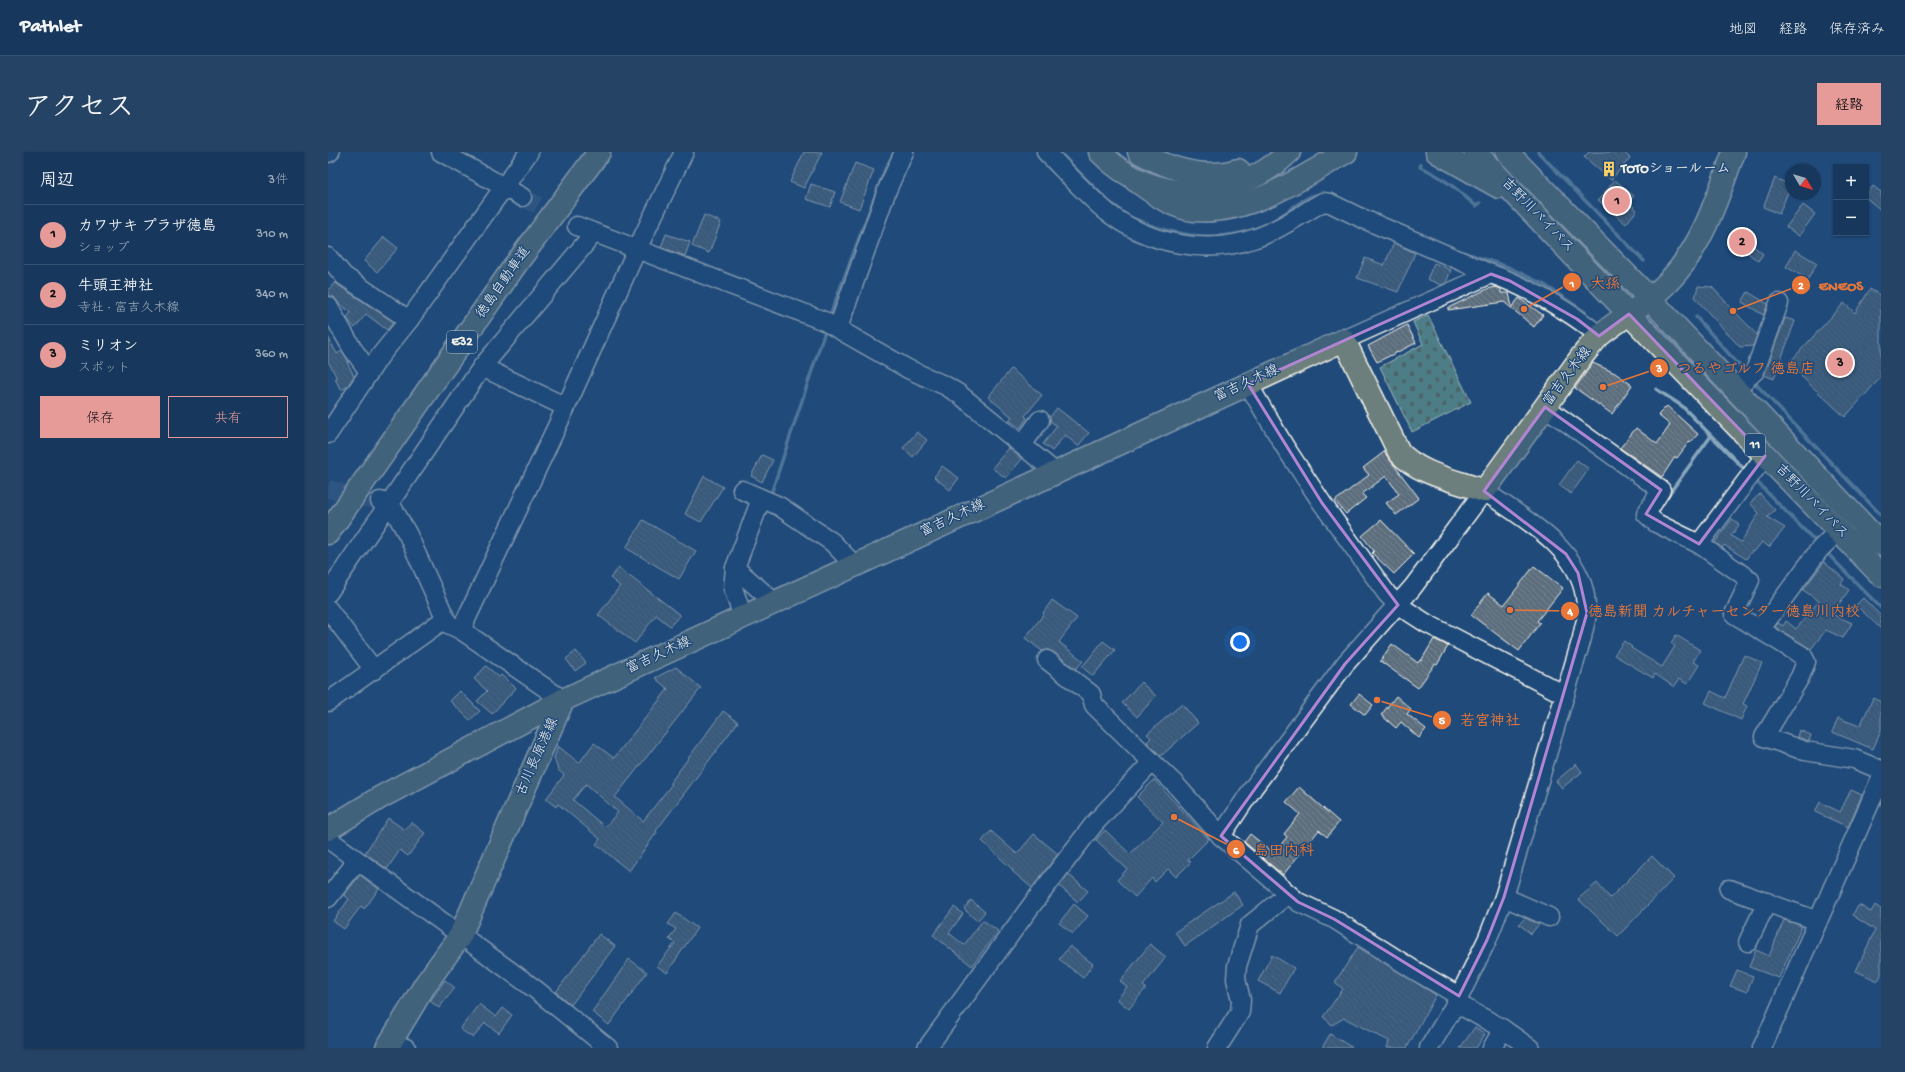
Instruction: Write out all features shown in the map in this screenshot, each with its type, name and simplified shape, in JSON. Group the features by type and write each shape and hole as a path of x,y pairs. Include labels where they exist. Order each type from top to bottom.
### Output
{"main road":[{"path":"516,264 591,152"},
{"name":"徳島自動車道","path":"328,533 516,264 599,152"},
{"path":"1100,152 1112,164 1168,202 1194,210 1219,209 1239,206 1263,197 1346,152"},
{"path":"1138,152 1156,162 1194,175 1213,175 1242,169 1271,152"},
{"path":"1135,180 1178,190 1214,190 1250,180 1266,171 1289,152"},
{"path":"1437,152 1520,200"},
{"name":"吉野川バイパス","path":"1475,152 1765,456 1827,542 1881,575"},
{"name":"吉野川バイパス","path":"1507,152 1650,299 1744,381 1881,544"},
{"name":"富吉久木線","path":"1484,491 1582,356 1599,336 1650,299 1668,281 1699,241 1714,208 1734,152"},
{"path":"1344,340 1399,452 1407,461 1419,468 1484,491"},
{"name":"富吉久木線","path":"563,700 1344,340"},
{"name":"古川長原港線","path":"328,829 381,797 563,700"},
{"name":"古川長原港線","path":"395,1046 425,985 460,936 563,700"}],"street":[{"path":"441,152 522,197"},
{"path":"328,434 380,356 409,320 529,152"},
{"path":"461,630 566,406 636,250 684,152"},
{"path":"831,324 904,152"},
{"path":"1046,152 1108,212 1131,227 1172,243 1207,246 1243,242 1268,233 1322,202 1330,202 1359,217 1510,281 1588,326 1599,336"},
{"path":"577,226 831,324 908,369 946,386 959,394 1055,472"},
{"path":"328,593 384,502 482,367 594,233"},
{"path":"328,257 344,276 409,320"},
{"path":"1344,340 1491,274"},
{"path":"1744,381 1779,303"},
{"path":"328,306 352,348 369,372"},
{"path":"482,367 566,406"},
{"path":"1248,384 1285,447 1322,504 1387,594 1398,605 1426,623 1565,695"},
{"path":"1545,408 1661,490 1646,514 1656,523 1699,544 1750,580 1734,614 1803,656 1806,662 1800,677 1764,737 1805,751 1854,759 1881,770"},
{"path":"1022,445 1040,420"},
{"path":"1699,544 1765,456"},
{"path":"742,490 779,506 832,542 854,565"},
{"path":"1220,836 1253,788 1345,664 1413,587 1484,491 1552,540 1566,554 1578,573 1584,590 1587,613 1582,638 1504,897 1488,940 1457,1000 1429,1048"},
{"path":"743,617 733,588 735,568 761,499"},
{"path":"384,502 408,535 448,624 461,630 563,700"},
{"path":"1760,630 1827,542"},
{"path":"735,568 774,602"},
{"path":"328,609 374,670"},
{"path":"328,702 445,619"},
{"path":"1047,660 1091,694 1094,705 1175,784 1220,836 1288,894 1298,902 1334,919 1414,970 1530,1048"},
{"path":"927,1048 1030,906 1094,824 1152,762"},
{"path":"1762,1048 1881,778"},
{"path":"328,839 535,990 608,1048"},
{"path":"328,898 358,861"},
{"path":"1729,889 1818,921"},
{"path":"1217,1048 1240,1012 1241,1000 1236,979 1237,966 1250,925 1288,894"},
{"path":"1504,897 1549,917"},
{"path":"1748,942 1767,902"},
{"path":"1492,1048 1503,1029"}],"highlighted area":[{"path":"1491,274 1510,281 1577,319 1599,336 1629,314 1765,456 1699,544 1646,514 1661,490 1545,407 1484,491 1566,554 1578,573 1587,613 1504,897 1487,940 1459,996 1334,919 1298,902 1221,836 1345,664 1398,605 1322,503 1248,384"}],"green space":[{"path":"1428,315 1471,402 1412,432 1380,367 1423,344 1413,322"}],"building":[{"path":"804,152 822,152 804,188 790,182"},
{"name":"TOTOショールーム","path":"1589,152 1623,152 1630,158 1611,180 1584,157"},
{"path":"855,163 874,170 859,209 840,202"},
{"path":"1775,178 1785,182 1785,200 1779,214 1763,207"},
{"path":"1615,180 1634,196 1629,202 1637,210 1626,224 1598,200"},
{"path":"811,184 835,192 830,207 806,199"},
{"path":"1873,186 1881,192 1881,210 1869,200 1869,191"},
{"path":"1803,205 1815,214 1799,236 1786,227"},
{"path":"704,215 721,222 709,253 692,246"},
{"path":"666,234 690,242 685,256 661,247"},
{"path":"1740,235 1763,254 1758,261 1734,242"},
{"path":"384,237 398,248 377,272 364,261"},
{"path":"1394,243 1415,253 1398,292 1357,278 1365,258 1384,265"},
{"path":"1795,250 1817,263 1808,279 1786,267"},
{"path":"1434,263 1451,270 1446,283 1441,285 1427,279"},
{"path":"335,282 394,322 387,330 366,314 355,328 347,318 351,312 339,304 334,297 328,296 328,291"},
{"path":"1698,286 1712,287 1757,335 1753,346 1740,347 1695,298"},
{"path":"1496,287 1501,289 1501,293 1509,293 1512,307 1519,298 1543,315 1534,327 1504,302 1448,310 1448,308 1487,289"},
{"path":"1870,289 1881,296 1881,377 1845,417 1788,364 1844,303 1855,313"},
{"path":"1748,292 1768,304 1763,315 1742,302"},
{"path":"1785,318 1795,321 1774,379 1764,375"},
{"path":"1407,325 1416,343 1377,362 1368,346"},
{"path":"328,337 337,354 342,351 349,362 347,362 354,376 347,387 341,390 335,379 337,378 328,361"},
{"path":"1593,363 1615,373 1632,385 1612,414 1575,388"},
{"path":"1011,369 1042,395 1025,416 1027,418 1020,428 1009,420 1012,417 988,397"},
{"path":"1667,406 1698,434 1690,443 1689,442 1677,458 1675,457 1662,477 1620,448 1636,428 1657,444 1670,425 1658,415"},
{"path":"1057,408 1089,433 1078,446 1065,435 1052,451 1043,444 1057,426 1050,421 1050,417"},
{"path":"917,432 927,440 913,457 903,448"},
{"path":"1009,448 1022,459 1006,478 992,468"},
{"path":"1384,452 1419,498 1396,515 1386,503 1399,494 1386,476 1362,494 1366,498 1346,514 1335,501 1369,475 1363,468"},
{"path":"762,455 773,460 762,482 751,476"},
{"path":"1577,460 1589,469 1571,494 1559,485"},
{"path":"942,466 959,478 950,490 934,477"},
{"path":"704,476 723,487 701,522 685,514"},
{"path":"1760,494 1775,510 1767,517 1785,528 1769,547 1762,542 1746,559 1724,545 1722,548 1715,542 1732,519 1739,525 1731,536 1741,542 1759,513 1750,503"},
{"path":"643,520 696,551 679,579 626,548"},
{"path":"1381,520 1414,554 1394,574 1372,553 1374,551 1362,536"},
{"path":"1824,562 1844,579 1841,584 1849,590 1832,614 1852,623 1843,638 1826,630 1811,649 1775,627 1778,623 1783,626 1786,621 1796,629 1819,601 1803,590"},
{"path":"1534,566 1563,588 1537,621 1540,623 1519,651 1471,615 1488,593 1504,605"},
{"path":"619,568 680,615 670,626 656,615 635,643 598,615 620,586 610,578"},
{"path":"1863,598 1881,616 1881,629 1856,605"},
{"path":"1052,600 1077,618 1059,642 1083,661 1076,669 1053,652 1048,650 1042,651 1025,638 1044,614 1043,613"},
{"path":"1676,635 1700,650 1693,662 1699,665 1687,684 1679,679 1674,687 1655,674 1653,678 1614,655 1624,641 1632,647 1631,648 1662,667 1675,646 1671,643"},
{"path":"1434,639 1448,646 1437,665 1435,664 1418,688 1380,661 1392,644 1418,663 1420,660 1421,661"},
{"path":"1103,641 1115,650 1093,676 1082,667"},
{"path":"576,651 586,663 575,671 566,659"},
{"path":"1744,655 1762,663 1743,704 1747,706 1741,720 1705,703 1711,691 1725,698"},
{"path":"486,666 499,677 501,675 516,688 492,714 477,701 487,691 474,679"},
{"path":"676,667 701,688 615,797 643,821 672,784 670,783 723,711 738,722 656,831 657,832 629,871 596,844 600,839 558,804 556,807 546,799 564,775 558,770 554,758 558,746 579,763 594,743 614,758 668,689 655,678","holes":["586,784 618,812 605,827 573,800"]},
{"path":"1141,682 1156,696 1137,717 1122,703"},
{"path":"460,691 480,711 470,720 450,701"},
{"path":"1359,694 1373,705 1365,715 1351,704"},
{"path":"1396,696 1411,709 1407,714 1426,729 1419,738 1401,722 1396,728 1381,715"},
{"path":"1873,698 1881,702 1881,731 1873,749 1832,732 1838,718 1860,726"},
{"path":"1182,704 1198,723 1161,756 1147,742 1151,738 1147,734"},
{"path":"1799,730 1811,735 1809,741 1797,737"},
{"path":"1576,764 1582,772 1562,788 1556,781"},
{"path":"1154,780 1209,839 1188,860 1191,862 1176,877 1168,869 1155,882 1152,878 1135,897 1117,880 1127,869 1096,840 1105,830 1130,854 1163,822 1137,797"},
{"path":"1299,787 1339,822 1327,837 1319,830 1283,875 1244,842 1250,834 1274,853 1287,837 1284,834 1300,814 1286,802"},
{"path":"1851,790 1862,795 1848,827 1815,812 1820,802 1840,812"},
{"path":"388,818 405,830 411,822 425,833 408,856 400,850 387,869 365,853"},
{"path":"991,831 1017,854 1034,834 1058,854 1032,888 1012,871 1013,870 982,841"},
{"path":"1652,856 1674,878 1618,936 1578,899 1597,883 1610,898"},
{"path":"1068,874 1088,891 1078,902 1059,886"},
{"path":"360,875 379,889 364,909 361,906 344,929 333,921 349,899 344,895"},
{"path":"1234,892 1243,905 1185,946 1175,932"},
{"path":"971,900 985,912 977,921 964,909"},
{"path":"1074,904 1088,916 1073,934 1059,923"},
{"path":"1859,905 1871,912 1875,905 1881,909 1881,975 1878,981 1856,971 1875,930 1852,915"},
{"path":"954,907 963,914 949,933 964,945 983,920 998,931 972,966 933,935"},
{"path":"676,913 697,928 667,973 657,966 675,943 669,939 676,929 668,924"},
{"path":"1525,918 1539,924 1531,934 1519,924"},
{"path":"1784,920 1802,926 1779,978 1749,967 1756,950 1769,956"},
{"path":"599,934 615,946 571,1005 556,992"},
{"path":"1150,944 1166,957 1143,986 1146,988 1129,1009 1117,999 1127,987 1120,981"},
{"path":"1070,946 1093,964 1083,978 1059,959"},
{"path":"1358,947 1436,995 1407,1048 1387,1048 1389,1041 1344,1018 1332,1025 1323,1017 1343,989 1335,982"},
{"path":"1272,955 1294,968 1280,993 1258,981"},
{"path":"629,959 647,972 609,1025 592,1012"},
{"path":"1737,970 1753,976 1747,992 1730,986"},
{"path":"445,980 455,988 439,1008 430,1001"},
{"path":"479,1004 496,1017 503,1008 512,1015 499,1033 485,1023 473,1038 460,1029"},
{"path":"1475,1027 1485,1034 1476,1048 1460,1048"},
{"path":"1330,1034 1353,1048 1322,1048"}],"waterway":[{"path":"1059,152 1109,202 1118,208"},
{"path":"1538,152 1644,261"},
{"path":"829,318 885,169 894,153"},
{"path":"1421,164 1420,167 1443,179 1476,206 1480,203"},
{"path":"1135,219 1168,231 1203,236 1220,236 1254,229 1271,222 1305,199 1320,194 1327,194"},
{"path":"1459,251 1508,267 1543,284 1585,312"},
{"path":"1696,317 1745,372"},
{"path":"770,497 826,328"},
{"path":"1752,380 1881,515"},
{"path":"1656,389 1682,406 1747,472"},
{"path":"1666,498 1711,436"},
{"path":"1754,479 1818,544"},
{"path":"1826,552 1881,608"}],"tunnel":[{"path":"522,197 577,226"},
{"path":"328,489 378,501"}],"place":[{"name":"TOTOショールーム","path":"1609,169"},
{"name":"カワサキ プラザ徳島","path":"1617,201"},
{"name":"牛頭王神社","path":"1742,242"},
{"name":"大孫","path":"1524,309"},
{"name":"ENEOS","path":"1733,311"},
{"name":"ミリオン","path":"1840,363"},
{"name":"つるやゴルフ 徳島店","path":"1603,387"},
{"name":"徳島新聞 カルチャーセンター徳島川内校","path":"1510,610"},
{"name":"若宮神社","path":"1377,700"},
{"name":"島田内科","path":"1174,817"}]}
